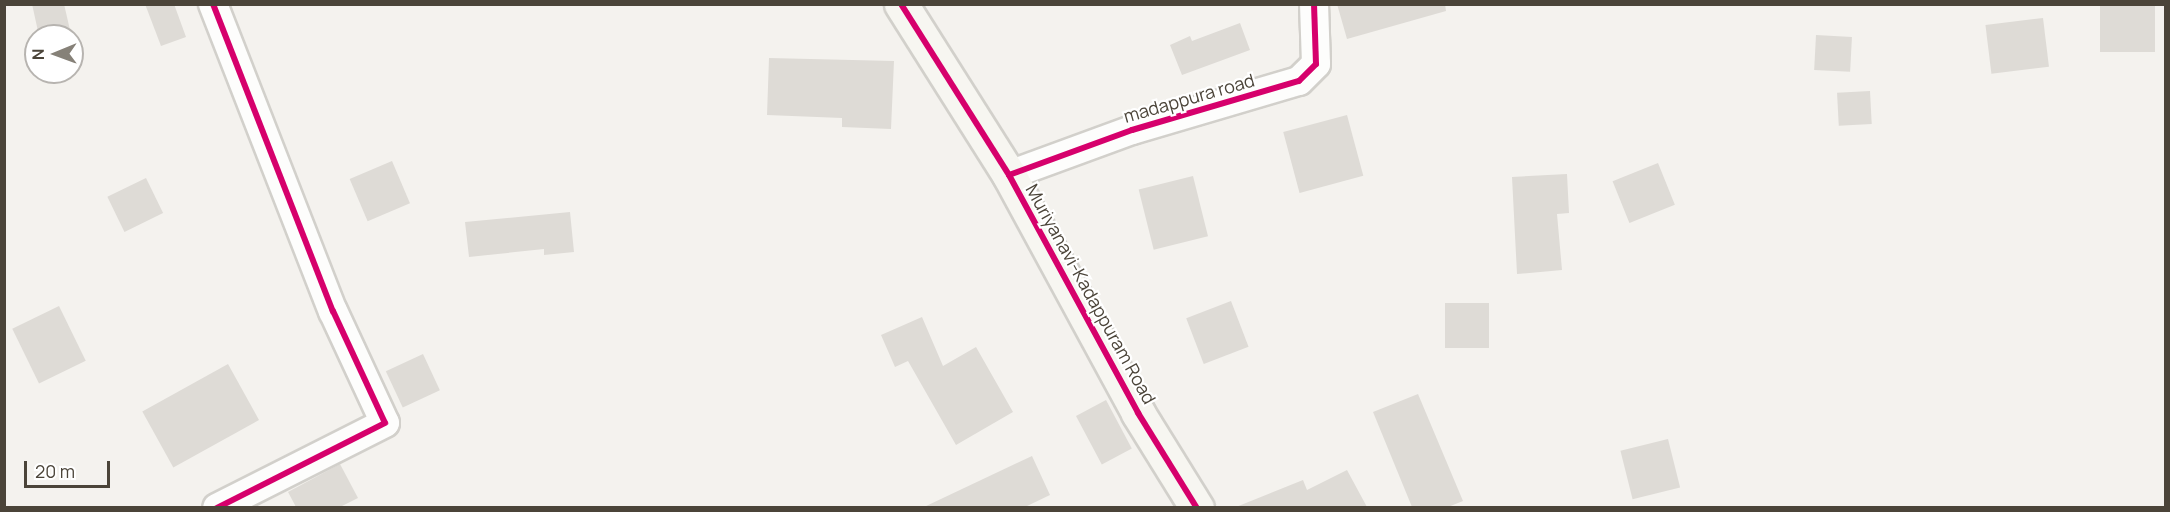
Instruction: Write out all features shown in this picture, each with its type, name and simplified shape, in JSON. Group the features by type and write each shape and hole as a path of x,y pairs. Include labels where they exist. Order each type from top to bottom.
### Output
{"street":[{"path":"213,4 333,311 385,423 217,507"},
{"name":"Muriyanavi-Kadappuram Road","path":"901,4 1009,175 1138,413 1197,507"},
{"name":"madappura road","path":"1009,175 1132,130 1299,81 1316,64 1314,4"}],"building":[{"path":"32,4 64,4 69,24 36,24"},
{"path":"145,4 174,4 186,37 161,46"},
{"path":"1337,4 1445,4 1446,11 1347,39"},
{"path":"2100,4 2155,4 2155,52 2100,52"},
{"path":"2043,18 2049,67 1991,74 1985,25"},
{"path":"1240,23 1250,50 1182,75 1170,45 1190,36 1192,41"},
{"path":"1816,35 1852,37 1850,72 1814,70"},
{"path":"769,58 894,61 891,129 842,127 842,118 767,115"},
{"path":"1870,91 1872,124 1839,126 1837,93"},
{"path":"1347,115 1363,176 1300,193 1283,132"},
{"path":"392,161 410,203 368,221 350,179"},
{"path":"1658,163 1675,205 1629,223 1613,181"},
{"path":"1567,174 1569,213 1557,214 1562,270 1517,274 1512,177"},
{"path":"1193,176 1208,236 1154,250 1139,190"},
{"path":"146,178 163,213 124,232 107,197"},
{"path":"570,212 574,252 544,255 544,249 469,257 465,222"},
{"path":"1231,301 1249,347 1204,364 1186,318"},
{"path":"1445,303 1489,303 1489,348 1445,348"},
{"path":"59,306 86,361 39,384 12,329"},
{"path":"922,317 943,366 976,347 1013,412 956,445 908,361 895,367 881,335"},
{"path":"423,354 440,390 403,408 386,371"},
{"path":"228,364 259,420 173,467 142,412"},
{"path":"1418,394 1463,501 1448,507 1412,507 1373,412"},
{"path":"1106,400 1132,449 1102,465 1076,416"},
{"path":"1668,439 1680,488 1633,499 1620,451"},
{"path":"1032,456 1050,495 1025,507 924,507"},
{"path":"340,464 358,498 340,507 296,507 288,492"},
{"path":"1347,470 1367,507 1236,507 1303,480 1307,490"}],"cycle path":[{"path":"213,4 333,311 385,423 217,508"},
{"path":"901,4 1009,175 1138,413 1197,508"},
{"path":"1009,175 1132,130 1299,81 1316,64 1314,4"}]}
